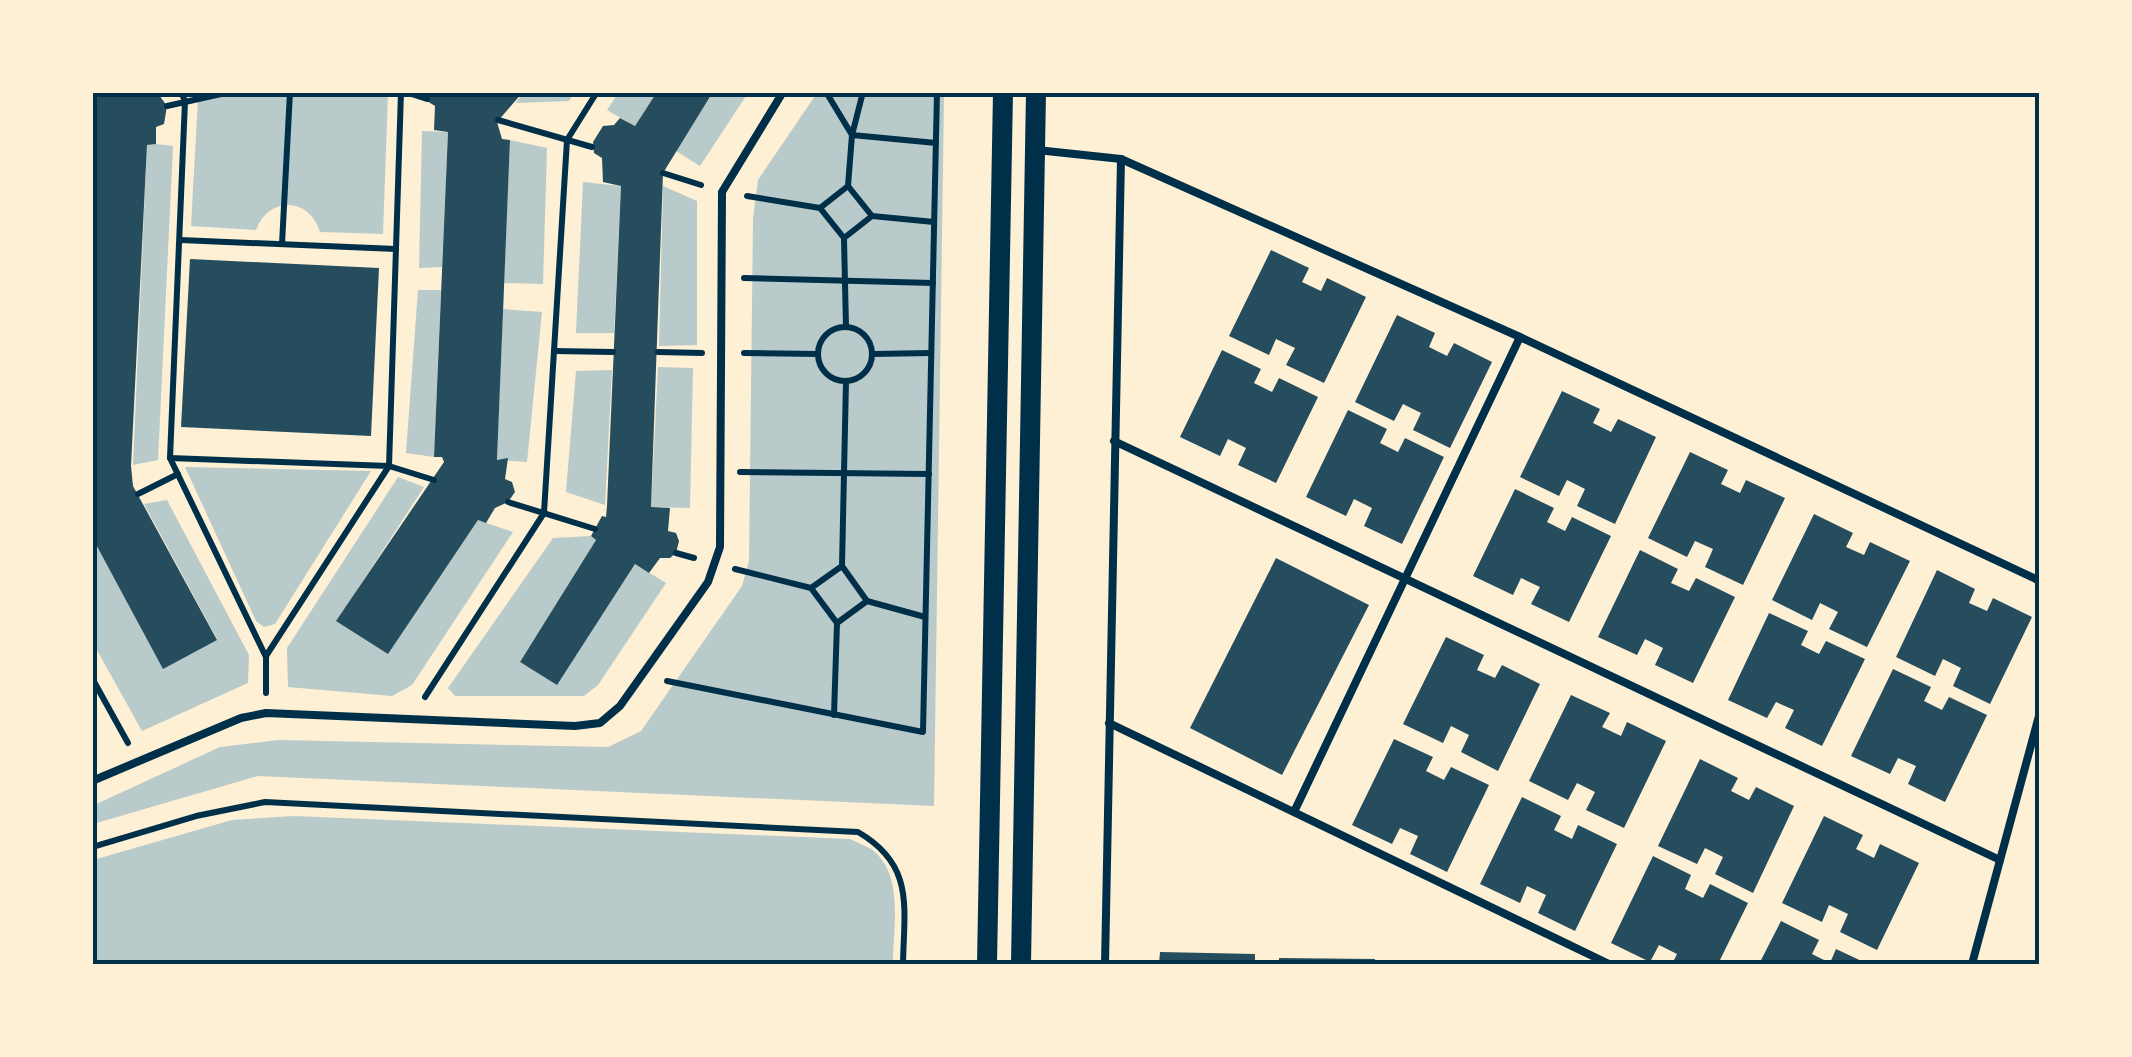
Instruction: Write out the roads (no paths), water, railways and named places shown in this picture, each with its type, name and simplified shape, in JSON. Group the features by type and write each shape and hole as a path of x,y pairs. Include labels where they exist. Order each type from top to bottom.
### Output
{"main road":[{"path":"987,964 1003,92"},
{"path":"1021,964 1036,92"},
{"path":"1004,148 1036,150"}],"lane":[{"path":"92,781 240,718 266,713 575,726 600,724 620,706 716,565 720,547 722,192 783,92"},
{"path":"1036,150 1121,159 1520,337 2040,581"},
{"path":"1105,964 1121,159"},
{"path":"1294,812 1520,337"},
{"path":"1114,442 2000,860"},
{"path":"1972,964 2040,712"},
{"path":"1109,723 1610,964"}]}
